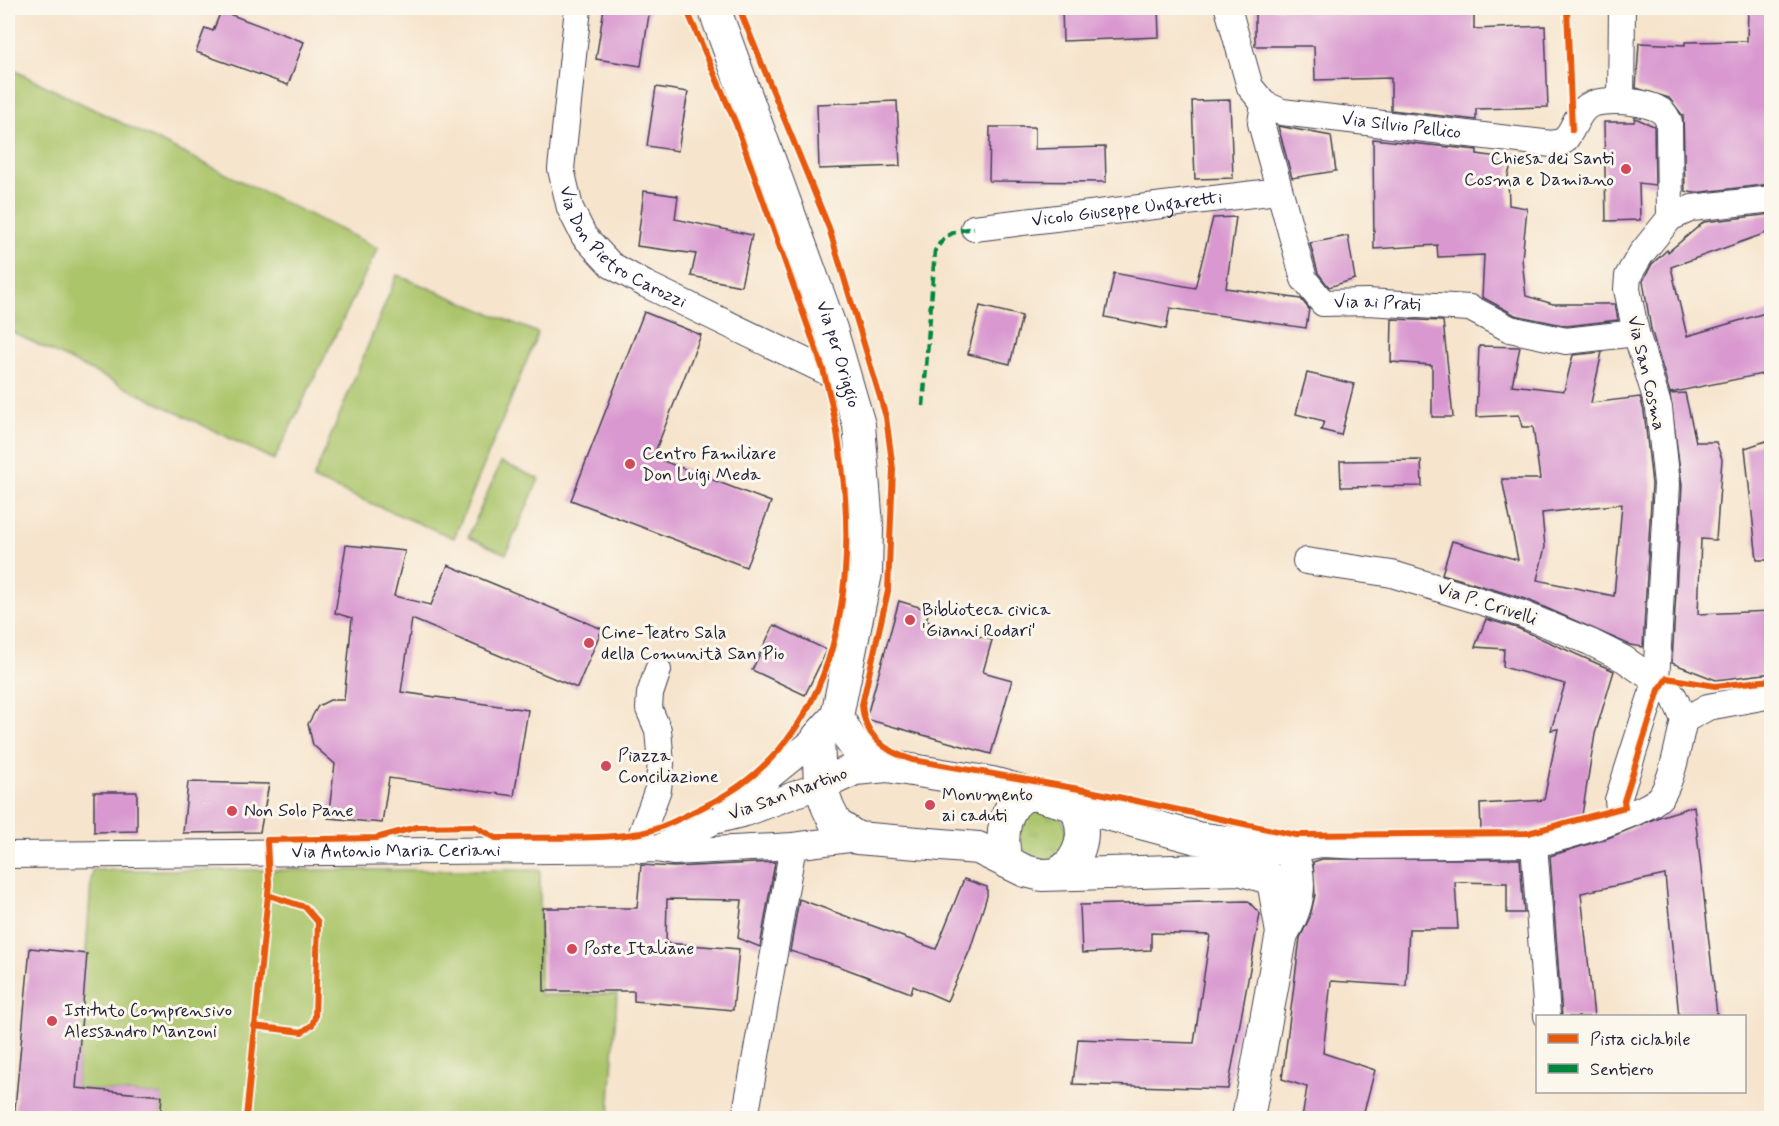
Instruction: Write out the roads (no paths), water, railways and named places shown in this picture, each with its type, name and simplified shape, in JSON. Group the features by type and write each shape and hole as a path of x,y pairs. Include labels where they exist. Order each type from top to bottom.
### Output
{"street":[{"name":"Via Don Pietro Carozzi","path":"578,8 561,169 570,208 584,236 611,265 645,284 848,382"},
{"name":"Via per Origgio","path":"714,8 774,168 848,382 859,425 867,526 866,573 859,615 828,727 820,785 836,824 857,838"},
{"path":"1228,8 1250,87 1264,104"},
{"path":"1621,101 1622,8"},
{"name":"Via Silvio Pellico","path":"1264,104 1302,116 1552,144 1564,141 1586,107 1621,101 1646,104 1663,111 1669,122 1670,218"},
{"name":"Via ai Prati","path":"1264,104 1261,123 1304,279 1323,303 1367,302 1470,308 1510,329 1566,341 1636,333"},
{"name":"Vicolo Giuseppe Ungaretti","path":"974,228 1280,191"},
{"path":"1670,218 1692,208 1772,199"},
{"name":"Via San Cosma","path":"1620,817 1618,800 1656,681 1667,484 1659,408 1636,333 1627,289 1628,276 1641,254 1670,218"},
{"name":"Via P. Crivelli","path":"1306,561 1392,574 1522,614 1590,642 1624,659 1669,691 1684,720"},
{"path":"649,849 642,833 658,789 662,764 658,730 649,709 650,694 658,670"},
{"path":"1684,720 1707,707 1772,695"},
{"name":"Via San Martino","path":"1239,869 1290,850 1339,843 1364,846 1534,844 1620,817 1653,805 1661,797 1684,720"},
{"path":"714,821 828,727 865,757 887,766"},
{"name":"Via San Martino","path":"649,849 714,821 746,813 855,770 887,766 992,783 1197,838 1290,850"},
{"path":"1007,862 1003,844 1008,814 1018,799 1031,794"},
{"path":"1057,874 1070,867 1076,858 1080,844 1081,818 1074,805"},
{"name":"Via San Martino","path":"857,838 978,848 1025,871 1057,874 1239,869 1269,878 1274,886 1282,933"},
{"name":"Via Antonio Maria Ceriani","path":"8,855 649,849 673,852 793,846 857,838"},
{"path":"1534,844 1547,1015"},
{"path":"745,1119 793,846"},
{"path":"1248,1119 1282,933 1294,909 1299,885 1296,864 1290,850"}],"place":[{"name":"Chiesa dei Santi Cosma e Damiano","path":"1626,169"},
{"name":"Centro Familiare Don Luigi Meda","path":"630,464"},
{"name":"Biblioteca civica 'Gianni Rodari'","path":"910,620"},
{"name":"Cine-Teatro Sala della Comunità San Pio","path":"589,643"},
{"name":"Piazza Conciliazione","path":"606,766"},
{"name":"Monumento ai caduti","path":"930,805"},
{"name":"Non Solo Pane","path":"232,811"},
{"name":"Poste Italiane","path":"572,949"},
{"name":"Istituto Comprensivo Alessandro Manzoni","path":"52,1021"}]}
